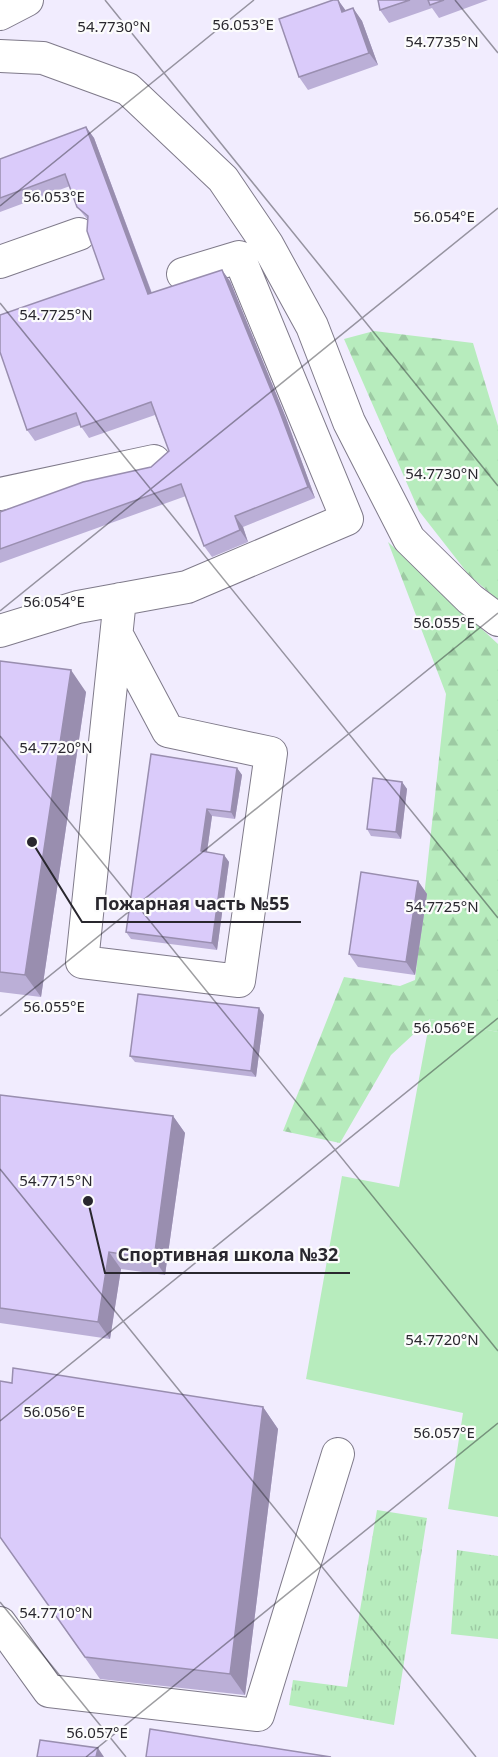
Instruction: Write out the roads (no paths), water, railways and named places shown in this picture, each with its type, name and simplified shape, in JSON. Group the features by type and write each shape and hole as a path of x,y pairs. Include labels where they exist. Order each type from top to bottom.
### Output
{"lane":[{"path":"0,14 27,0"},
{"path":"0,56 43,58 128,89 223,179 267,244 312,326 349,422 409,540 470,599 498,620"},
{"path":"0,262 79,234"},
{"path":"0,631 78,607 187,587 348,519 239,257 183,273"},
{"path":"2,485 154,461"},
{"path":"117,635 168,731 272,753 239,981 82,962 120,598"},
{"path":"0,1623 49,1691 258,1715 338,1454"}],"place":[{"name":"Пожарная часть №55","path":"32,842"},
{"name":"Спортивная школа №32","path":"88,1201"}]}
